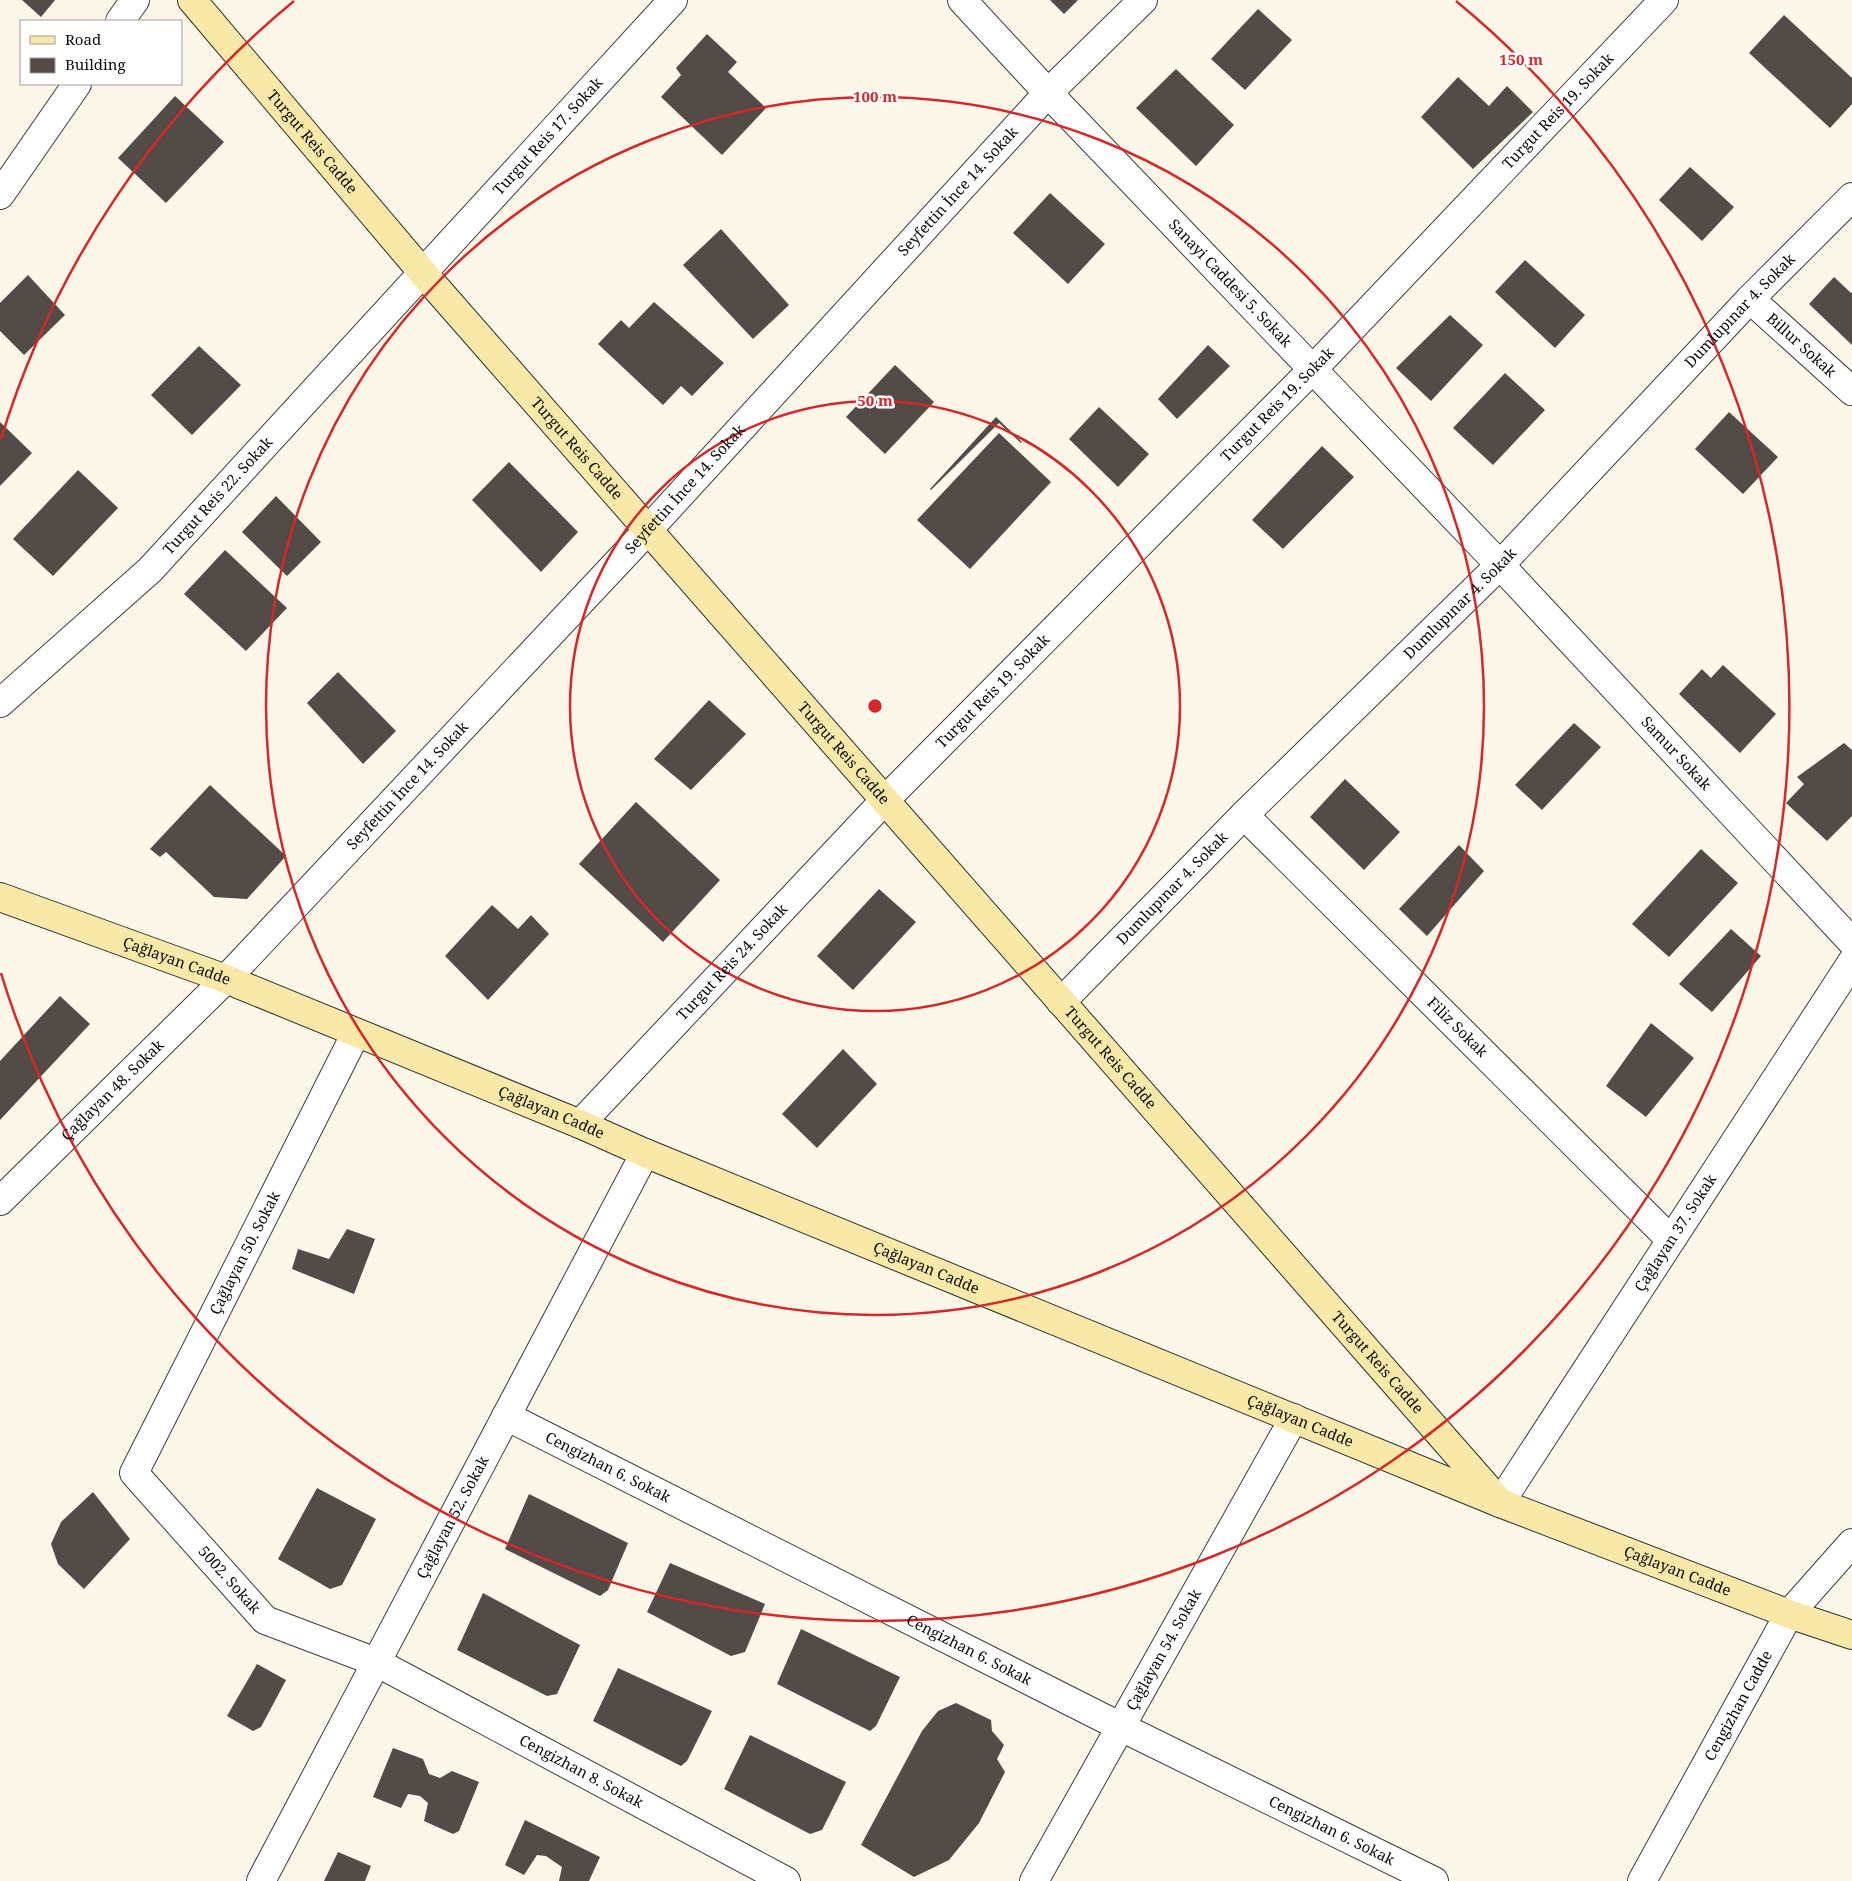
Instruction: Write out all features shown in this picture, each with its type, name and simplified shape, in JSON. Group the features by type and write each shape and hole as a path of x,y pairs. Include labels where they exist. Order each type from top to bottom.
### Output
{"street":[{"path":"121,20 135,0"},
{"name":"Turgut Reis Cadde","path":"192,0 422,273 1500,1503"},
{"name":"Turgut Reis 17. Sokak","path":"422,273 673,0"},
{"name":"Sanayi Caddesi 5. Sokak","path":"962,0 1048,93 1500,565"},
{"name":"Seyfettin İnce 14. Sokak","path":"226,979 648,531 1048,93 1143,0"},
{"name":"Turgut Reis 19. Sokak","path":"884,801 1313,369 1664,0"},
{"path":"0,196 76,85"},
{"name":"Dumlupınar 4. Sokak","path":"1061,1002 1244,815 1500,565 1750,299 1852,197"},
{"name":"Turgut Reis 22. Sokak","path":"0,703 150,570 422,273"},
{"name":"Billur Sokak","path":"1750,299 1852,391"},
{"name":"Samur Sokak","path":"1500,565 1852,942"},
{"name":"Turgut Reis 24. Sokak","path":"580,1124 884,801"},
{"name":"Filiz Sokak","path":"1244,815 1671,1240"},
{"name":"Çağlayan Cadde","path":"0,898 226,979 580,1124 645,1153 1500,1503 1789,1614 1852,1636"},
{"name":"Çağlayan 37. Sokak","path":"1500,1503 1852,962"},
{"name":"Çağlayan 48. Sokak","path":"0,1202 226,979"},
{"name":"Çağlayan 50. Sokak","path":"134,1473 356,1033"},
{"name":"Çağlayan 52. Sokak","path":"261,1881 645,1153"},
{"name":"Cengizhan 6. Sokak","path":"506,1416 1120,1727 1434,1881"},
{"name":"Çağlayan 54. Sokak","path":"1034,1881 1294,1418"},
{"name":"5002. Sokak","path":"134,1473 265,1620 376,1662"},
{"name":"Cengizhan Cadde","path":"1642,1881 1789,1614 1852,1543"},
{"name":"Cengizhan 8. Sokak","path":"376,1662 786,1881"}],"building":[{"path":"22,0 55,0 41,17"},
{"path":"1050,0 1078,0 1064,14"},
{"path":"1258,9 1292,40 1245,90 1211,59"},
{"path":"1784,15 1852,78 1852,104 1830,128 1749,53"},
{"path":"707,34 737,62 728,72 766,108 722,155 661,97 681,75 676,68"},
{"path":"1176,69 1234,125 1196,166 1136,108"},
{"path":"1458,77 1489,106 1507,86 1533,112 1473,169 1421,117"},
{"path":"175,96 224,142 166,203 118,158"},
{"path":"1690,167 1734,207 1702,241 1659,200"},
{"path":"1050,193 1105,244 1068,284 1013,233"},
{"path":"721,229 789,305 753,339 683,265"},
{"path":"1525,260 1585,315 1555,348 1495,292"},
{"path":"28,275 65,315 24,355 0,331 0,303"},
{"path":"1834,277 1852,292 1852,345 1809,304"},
{"path":"654,302 724,363 692,396 681,386 663,405 598,344 621,320 629,328"},
{"path":"1450,315 1483,345 1431,401 1396,368"},
{"path":"1208,345 1230,366 1177,419 1158,399"},
{"path":"199,346 241,385 192,435 151,395"},
{"path":"895,365 934,402 885,454 846,417"},
{"path":"1505,373 1545,410 1493,465 1453,428"},
{"path":"1099,407 1149,454 1118,487 1069,439"},
{"path":"1729,412 1778,457 1743,494 1695,449"},
{"path":"996,417 1022,442 999,423 931,490 930,489"},
{"path":"0,422 32,453 0,486"},
{"path":"999,433 1051,482 970,569 917,520"},
{"path":"1322,446 1354,477 1283,549 1252,520"},
{"path":"509,462 578,532 541,572 472,500"},
{"path":"78,470 118,508 53,576 13,539"},
{"path":"276,496 321,542 287,576 242,532"},
{"path":"225,550 287,608 246,651 184,594"},
{"path":"1723,665 1776,714 1740,753 1679,694 1702,669 1711,678"},
{"path":"338,672 396,731 363,764 307,703"},
{"path":"709,700 746,734 691,790 654,759"},
{"path":"1574,723 1601,747 1542,810 1515,785"},
{"path":"1844,743 1852,750 1852,816 1827,841 1786,803 1804,784 1797,777"},
{"path":"1345,779 1400,832 1364,870 1310,817"},
{"path":"210,785 286,856 247,899 214,897 166,852 160,857 150,849"},
{"path":"636,802 720,880 663,942 579,864"},
{"path":"1459,845 1484,871 1427,936 1399,909"},
{"path":"1701,849 1738,883 1669,957 1632,924"},
{"path":"879,889 916,922 853,990 817,956"},
{"path":"492,905 518,929 531,915 549,934 488,1000 445,956"},
{"path":"1731,929 1761,956 1712,1012 1679,984"},
{"path":"60,996 90,1024 0,1120 0,1061"},
{"path":"1651,1023 1694,1058 1646,1117 1606,1086"},
{"path":"843,1049 877,1084 817,1148 782,1114"},
{"path":"347,1229 375,1239 354,1294 292,1269 298,1249 329,1259"},
{"path":"317,1488 376,1519 342,1585 330,1589 278,1559"},
{"path":"93,1492 130,1539 84,1589 58,1564 51,1544 61,1522"},
{"path":"529,1494 628,1543 608,1590 600,1596 505,1549"},
{"path":"670,1563 765,1604 745,1652 731,1656 647,1612"},
{"path":"483,1593 580,1645 557,1694 547,1696 457,1650"},
{"path":"801,1629 900,1677 876,1726 870,1731 777,1684"},
{"path":"257,1664 286,1680 261,1727 253,1731 227,1716"},
{"path":"618,1668 712,1711 687,1761 681,1766 593,1721"},
{"path":"956,1703 991,1720 992,1731 1004,1745 997,1759 1005,1772 979,1823 949,1860 914,1877 861,1845 922,1731 938,1711"},
{"path":"750,1735 846,1782 822,1830 810,1834 724,1789"},
{"path":"393,1748 423,1759 429,1774 440,1778 452,1771 479,1782 459,1831 453,1834 424,1821 428,1803 420,1796 408,1794 401,1808 373,1797"},
{"path":"525,1820 600,1857 589,1881 559,1881 562,1867 546,1856 537,1855 524,1875 505,1865"},
{"path":"338,1852 371,1866 365,1881 324,1881"}]}
